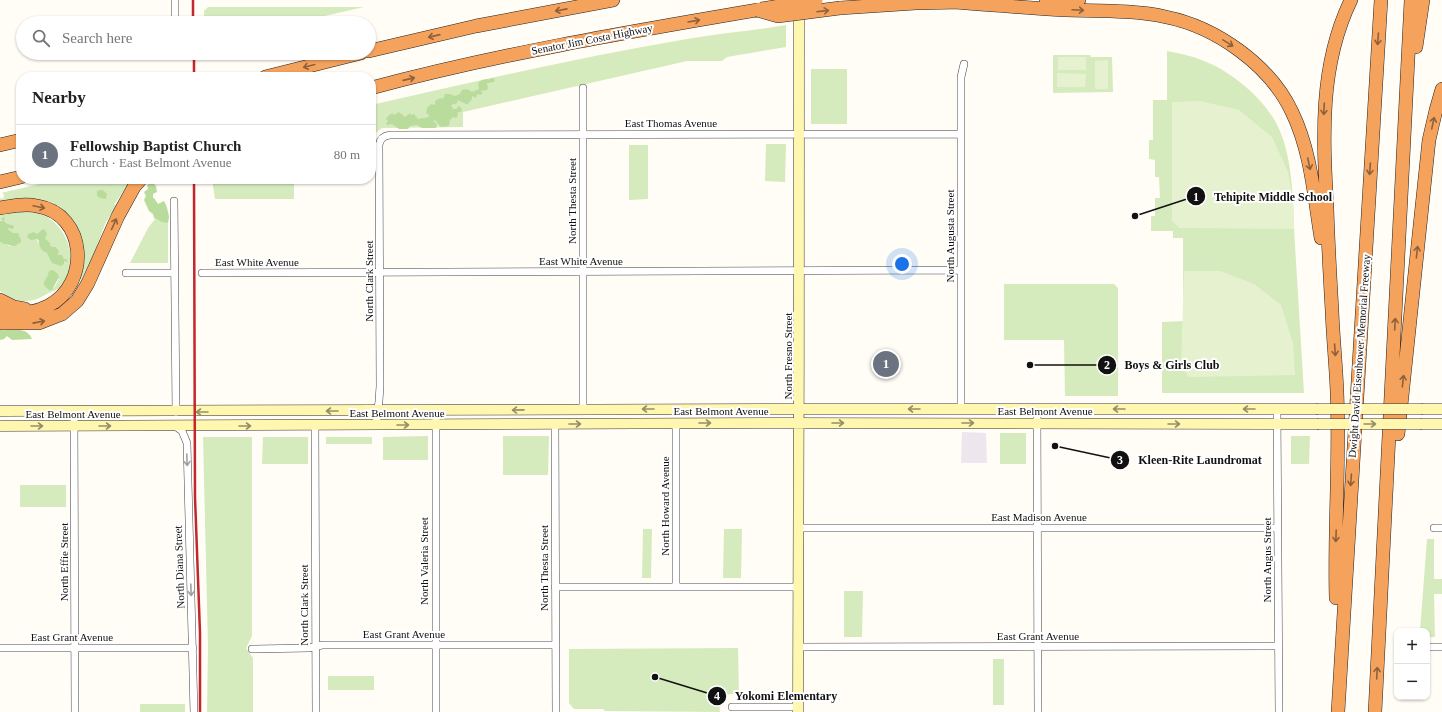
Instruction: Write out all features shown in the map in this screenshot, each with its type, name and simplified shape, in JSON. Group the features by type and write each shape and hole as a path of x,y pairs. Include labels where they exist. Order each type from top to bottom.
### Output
{"highway":[{"path":"376,49 476,26 613,0"},
{"name":"Senator Jim Costa Highway","path":"376,87 490,60 586,40 816,0"},
{"path":"757,10 778,16 840,8 916,3 1079,0"},
{"path":"1340,677 1335,556 1338,435 1337,391 1323,140 1324,105 1329,70 1340,28 1351,0"},
{"name":"Dwight David Eisenhower Memorial Freeway","path":"1338,712 1381,0"},
{"path":"1375,712 1411,0"},
{"path":"1406,116 1423,0"},
{"path":"955,2 1166,17 1215,35 1246,55 1271,81 1292,111 1303,141 1312,179 1332,311"},
{"path":"285,72 333,60"},
{"path":"1382,587 1429,140 1442,89"},
{"path":"0,182 16,177"},
{"path":"0,323 39,323 62,314 77,301 88,283 121,210 137,184"},
{"path":"0,208 26,205 45,208 55,213 65,222 73,233 76,241 78,260 74,280 57,301 43,308 25,313 0,314"},
{"path":"0,300 21,309 31,310 43,308"}],"main road":[{"name":"North Fresno Street","path":"798,710 800,409 799,0"},
{"name":"East Belmont Avenue","path":"0,412 436,411 583,409 1442,409"},
{"path":"136,426 145,419 173,418 176,412"},
{"name":"East Belmont Avenue","path":"0,426 799,423 1442,424"}],"street":[{"path":"175,0 175,16"},
{"name":"North Augusta Street","path":"961,409 961,77 964,64"},
{"name":"North Thesta Street","path":"583,88 583,409"},
{"name":"East Thomas Avenue","path":"382,138 390,135 799,133 961,134"},
{"name":"North Clark Street","path":"376,425 378,411 380,273 379,145 382,138"},
{"path":"174,201 176,412"},
{"name":"East White Avenue","path":"202,273 961,270"},
{"path":"126,274 175,274"},
{"path":"1037,409 1038,712"},
{"name":"North Angus Street","path":"1277,409 1279,712"},
{"name":"North Valeria Street","path":"436,411 436,712"},
{"name":"North Effie Street","path":"74,412 76,712"},
{"name":"North Thesta Street","path":"555,424 556,712"},
{"name":"North Howard Avenue","path":"676,424 676,587"},
{"name":"North Clark Street","path":"315,425 316,712"},
{"name":"North Diana Street","path":"175,426 182,431 187,443 194,712"},
{"name":"East Madison Avenue","path":"799,528 1278,528"},
{"path":"1434,528 1442,528"},
{"path":"555,587 798,587"},
{"name":"East Grant Avenue","path":"252,649 309,648 322,645 556,645"},
{"name":"East Grant Avenue","path":"798,647 1278,646"},
{"name":"East Grant Avenue","path":"0,648 193,648"},
{"path":"1430,648 1442,648"},
{"path":"732,707 798,710"}],"shaded area":[{"path":"962,432 986,433 987,463 961,463"}],"green space":[{"path":"208,7 364,7 325,16 204,16 204,11"},
{"path":"786,25 786,47 727,57 722,61 687,61 463,112 463,127 382,128 376,133 376,104 568,61 699,37"},
{"path":"1167,51 1204,61 1226,72 1258,98 1274,118 1279,129 1288,156 1292,186 1304,393 1162,393 1162,322 1183,321 1183,238 1173,238 1173,231 1151,231 1151,216 1155,216 1155,198 1160,198 1159,177 1155,177 1155,160 1149,159 1149,140 1153,140 1153,100 1167,100"},
{"path":"1053,55 1090,55 1091,57 1112,57 1113,92 1053,93"},
{"path":"1058,57 1086,57 1086,70 1058,70"},
{"path":"1108,60 1108,89 1095,89 1095,61"},
{"path":"811,69 847,69 847,124 811,124"},
{"path":"1057,73 1086,74 1085,87 1057,87"},
{"path":"491,78 495,79 494,82 487,83 488,89 484,91 482,90 481,92 483,93 480,95 477,94 476,98 472,96 472,99 468,104 458,100 457,103 451,105 453,109 457,109 458,106 462,109 461,112 458,112 457,118 453,117 450,120 449,126 441,127 435,120 433,121 437,124 436,128 422,128 417,125 410,126 408,129 399,129 392,124 387,125 386,123 388,121 386,119 388,116 392,113 394,115 399,112 405,117 410,113 411,115 414,114 418,119 429,117 426,113 427,108 431,104 435,105 435,101 440,98 443,99 445,94 455,96 460,94 462,90 467,89 472,92 479,89 478,83 482,80 489,80"},
{"path":"1200,101 1239,110 1272,137 1288,172 1293,202 1294,229 1179,228 1172,221 1172,102"},
{"path":"766,144 786,144 785,182 765,181"},
{"path":"629,145 648,145 648,199 629,200"},
{"path":"40,184 128,184 114,204 116,205 105,224 82,280 79,278 70,220 0,203 0,198 3,199 4,196 3,193 1,193"},
{"path":"154,184 156,186 157,192 153,194 153,198 158,204 164,201 169,215 168,223 154,218 153,214 149,211 144,200 146,196 144,192 148,189 147,185"},
{"path":"213,184 294,184 294,199 215,199"},
{"path":"103,190 107,194 106,199 97,196 97,191"},
{"path":"10,212 31,212 43,215 60,229 66,238 71,259 70,269 66,279 59,288 39,298 28,301 11,298 0,291 0,242 10,246 13,233 8,229 13,225 8,224 3,220 0,221 0,214","holes":["45,236 50,243 50,246 56,247 59,251 58,255 66,259 67,262 47,253 36,239","49,273 59,279 54,288 47,277"]},
{"path":"4,217 4,221 13,225 14,228 8,229 13,233 18,233 21,240 21,242 15,246 0,242 0,221 3,221 1,219"},
{"path":"155,219 168,223 168,263 130,263 148,228"},
{"path":"43,229 47,234 45,238 50,243 50,246 56,247 59,251 58,255 62,255 64,259 68,261 64,261 64,264 61,266 52,263 47,253 43,251 39,245 39,241 37,239 31,240 27,237 28,234 34,232 37,234"},
{"path":"53,270 59,277 52,290 49,290 44,285 44,282 49,271"},
{"path":"1184,271 1220,271 1254,284 1281,305 1293,343 1295,375 1189,377 1181,366"},
{"path":"1004,284 1114,284 1118,288 1118,396 1065,396 1064,340 1004,340"},
{"path":"0,330 23,331 30,335 32,339 12,340 7,336 0,340"},
{"path":"1000,433 1026,433 1026,464 1000,464"},
{"path":"428,436 428,460 383,460 383,437"},
{"path":"503,436 549,436 548,475 503,475"},
{"path":"1291,436 1310,436 1309,464 1291,464"},
{"path":"203,437 252,437 252,636 246,648 253,658 253,712 207,712 208,647"},
{"path":"263,437 308,437 308,464 262,464"},
{"path":"326,437 372,437 372,444 326,444"},
{"path":"20,485 66,485 66,507 20,507"},
{"path":"643,529 652,529 651,578 642,578"},
{"path":"724,529 742,529 741,578 723,578"},
{"path":"1427,539 1434,539 1434,579 1442,579 1442,594 1434,594 1435,637 1430,637 1430,628 1420,628"},
{"path":"844,591 863,591 862,637 844,637"},
{"path":"738,648 739,695 730,694 724,697 720,703 720,712 605,711 603,709 574,709 569,703 569,649"},
{"path":"993,659 1004,659 1004,705 993,705"},
{"path":"328,676 374,676 374,690 328,690"},
{"path":"140,704 185,704 185,712 140,712"}],"railway":[{"path":"193,0 193,16"},
{"path":"194,60 194,72"},
{"path":"194,184 195,497 200,633 200,712"}],"place":[{"name":"Tehipite Middle School","path":"1135,216"},
{"name":"Fellowship Baptist Church","path":"886,364"},
{"name":"Boys & Girls Club","path":"1030,365"},
{"name":"Kleen-Rite Laundromat","path":"1055,446"},
{"name":"Yokomi Elementary","path":"655,677"}]}
